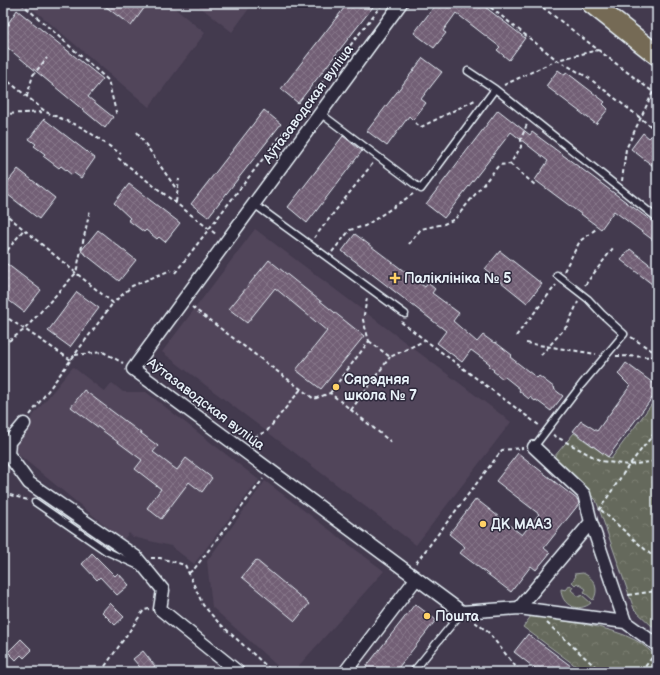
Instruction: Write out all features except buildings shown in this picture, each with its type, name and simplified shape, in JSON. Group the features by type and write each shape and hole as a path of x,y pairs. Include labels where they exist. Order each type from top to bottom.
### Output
{"main road":[{"path":"591,3 657,55"}],"street":[{"name":"Аўтазаводская вуліца","path":"401,3 133,369 462,612"},
{"path":"24,424 9,442 8,454 29,483 136,557 163,590 160,609 238,672"},
{"path":"534,447 584,494 591,522 625,622"},
{"path":"519,608 591,522"},
{"path":"346,672 412,576"},
{"path":"462,612 519,608 625,622 656,643"}],"lane":[{"path":"468,71 495,89 657,218"},
{"path":"320,113 421,189 495,89"},
{"path":"254,204 405,314"},
{"path":"534,447 547,432 582,384 624,334 602,314 588,298 557,275"},
{"path":"34,502 106,551 148,570"},
{"path":"413,672 462,612"}],"path":[{"path":"10,3 4,13 10,27"},
{"path":"21,3 108,80 117,116"},
{"path":"175,273 383,3"},
{"path":"485,3 557,60 589,78 657,131"},
{"path":"537,3 657,95"},
{"path":"415,123 421,127 495,89 557,60 598,50"},
{"path":"27,96 33,75 47,58"},
{"path":"3,77 46,112 83,128 121,154"},
{"path":"621,190 626,149 653,92"},
{"path":"3,114 46,112"},
{"path":"510,164 521,147 521,139 530,118"},
{"path":"137,132 177,190"},
{"path":"309,244 378,157"},
{"path":"118,158 226,242"},
{"path":"409,244 421,229 444,224 455,219 499,165 510,164 535,185"},
{"path":"175,202 179,179"},
{"path":"328,258 350,230 365,226 421,189"},
{"path":"3,345 24,330 76,273 90,210"},
{"path":"3,212 113,302"},
{"path":"3,256 24,230"},
{"path":"24,424 113,302 132,286 171,270"},
{"path":"372,290 368,296 363,320 369,341 390,357"},
{"path":"368,296 374,301"},
{"path":"184,301 314,399 330,393 369,341"},
{"path":"3,315 71,360"},
{"path":"399,321 547,432 601,461 629,466 657,462"},
{"path":"624,334 657,355"},
{"path":"351,410 390,357 424,341"},
{"path":"526,343 607,356 657,355"},
{"path":"74,355 103,352 133,369"},
{"path":"236,445 266,431 301,389"},
{"path":"330,393 391,442"},
{"path":"591,522 629,466 657,430"},
{"path":"412,576 502,450 534,447"},
{"path":"189,574 269,470"},
{"path":"3,493 34,502"},
{"path":"600,509 657,560"},
{"path":"136,557 160,558 185,565 203,605 218,622 273,672"},
{"path":"616,596 657,591"},
{"path":"101,672 144,610 160,609"},
{"path":"533,610 601,672"},
{"path":"462,612 488,632 520,672"},
{"path":"641,672 656,643"}],"shaded area":[{"path":"26,3 168,3 205,33 149,107"},
{"path":"195,3 253,3 232,32"},
{"name":"Сярэдняя школа № 7","path":"255,229 511,422 416,545 162,352"},
{"path":"73,367 105,392 112,383 123,392 146,392 259,480 194,564 171,546 133,537 129,533 123,540 8,446"},
{"path":"265,481 384,571 293,672 284,672 212,607 207,561"}],"green space":[{"path":"657,397 657,625 654,628 634,609 596,500 554,457 574,433 611,459"},
{"path":"583,573 587,575 595,584 596,592 593,600 584,592 586,589 577,583 575,585 572,582 576,576 574,574"},
{"path":"570,585 573,587 571,590 579,597 582,595 591,603 581,607 567,604 562,595 561,589 566,590"},
{"path":"531,616 584,624 624,635 641,644 657,657 657,672 584,672 523,627"}],"place":[{"name":"Паліклініка № 5","path":"395,278"},
{"name":"Сярэдняя школа № 7","path":"336,387"},
{"name":"ДК МААЗ","path":"483,524"},
{"name":"Пошта","path":"427,616"}]}
